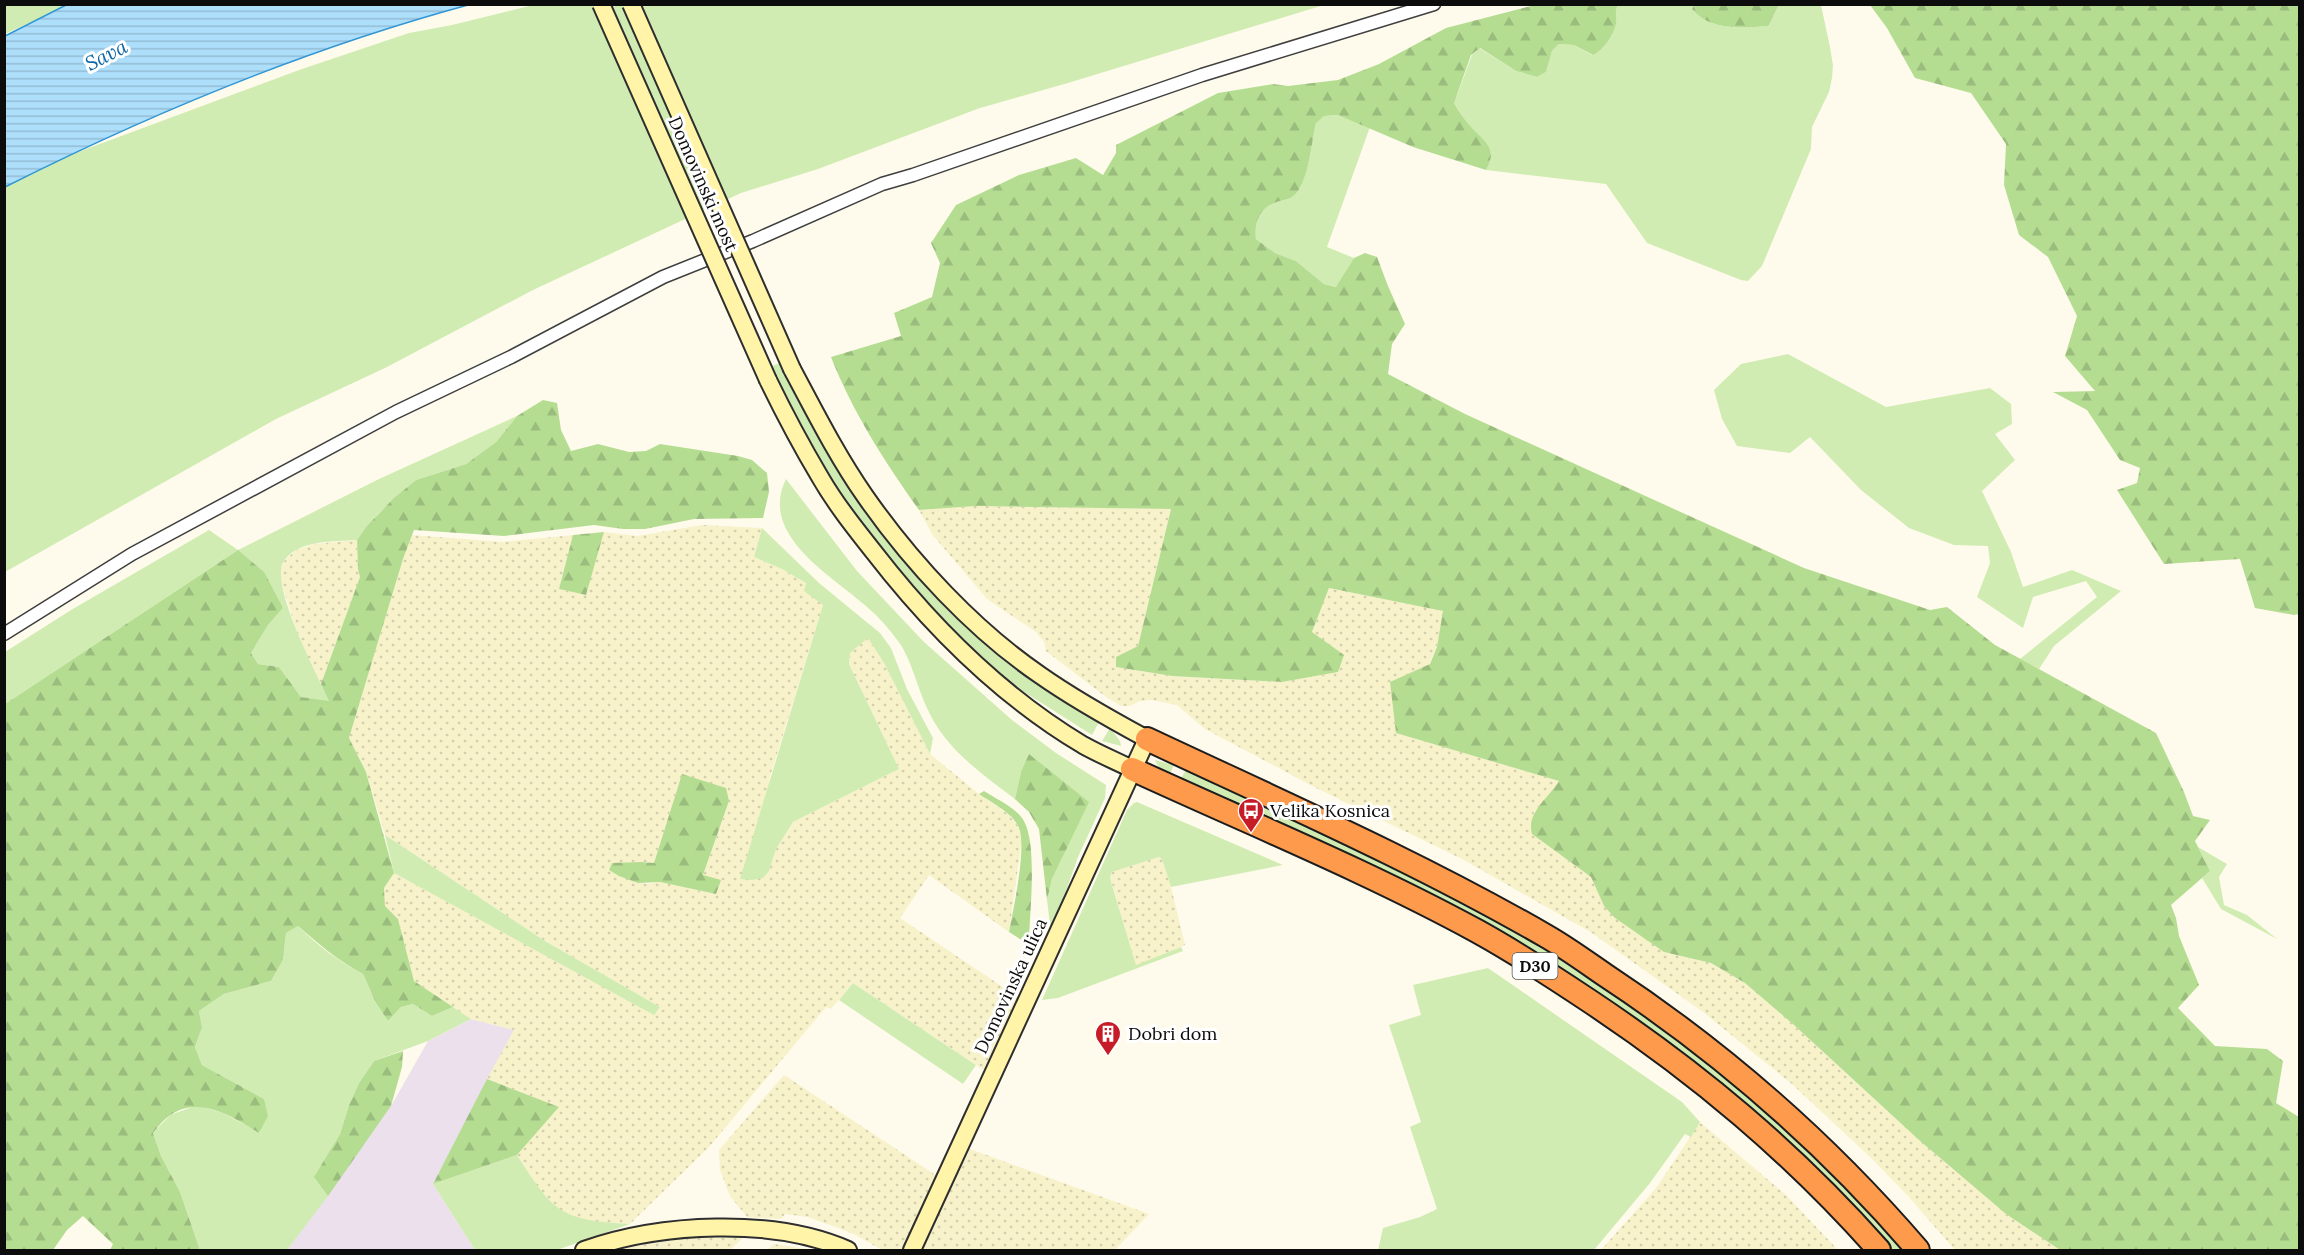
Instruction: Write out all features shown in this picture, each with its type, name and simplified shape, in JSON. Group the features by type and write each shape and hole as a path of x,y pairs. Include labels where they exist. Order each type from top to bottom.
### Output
{"highway":[{"name":"D30","path":"1146,738 1467,891 1549,938 1655,1008 1736,1070 1810,1136 1876,1202 1918,1251"},
{"name":"D30","path":"1132,769 1394,889 1478,932 1562,983 1646,1039 1723,1098 1793,1159 1879,1251"}],"main road":[{"name":"Domovinski most","path":"601,4 768,380 793,430 834,498 892,576 944,633 998,683 1045,720 1083,745 1132,769"},
{"name":"Domovinski most","path":"631,4 792,369 864,496 905,548 945,592 1003,646 1040,675 1084,704 1146,738"},
{"name":"Domovinska ulica","path":"912,1251 1146,738"},
{"path":"584,1251 607,1242 640,1234 712,1227 786,1234 813,1239 848,1251"}],"street":[{"path":"4,634 132,554 264,481 396,412 511,357 663,277 753,241 882,184 1202,75 1434,4"}],"shaded area":[{"path":"975,506 1171,509 1138,646 1116,657 1116,667 1172,676 1282,682 1338,672 1323,640 1312,632 1329,588 1444,611 1437,647 1397,733 1559,781 1548,798 1534,812 1532,834 1591,877 1604,906 1664,952 1711,963 1745,983 1919,1140 2006,1214 2060,1250 1955,1250 1871,1158 1792,1084 1703,1012 1592,933 1462,859 1316,788 1205,729 1177,705 1152,700 1121,706 1106,697 1046,651 1044,642 1036,632 987,599 932,534 919,510"},
{"path":"702,525 762,528 754,557 806,583 805,591 823,605 769,780 769,871 776,849 793,822 899,769 849,664 850,653 868,638 884,663 930,754 979,794 1008,814 1018,826 1022,838 1009,932 929,875 900,918 1019,998 984,1070 853,983 831,1009 826,1007 709,1147 630,1224 593,1222 571,1216 556,1208 540,1191 517,1155 559,1107 487,1079 514,1030 471,1019 414,981 398,919 385,907 384,888 394,873 654,1014 660,1007 545,941 385,835 366,772 349,738 412,535 503,542 573,535 559,589 585,595 604,532 637,536","holes":["682,774 729,801 703,876 716,894 660,882 646,884 609,870 612,864 654,863"]},
{"path":"357,540 360,577 321,684 300,642 279,575 284,561 296,550 314,544"},
{"path":"1159,857 1162,859 1171,887 1185,945 1136,966 1110,877 1112,872"},
{"path":"471,1019 514,1030 433,1184 475,1250 287,1250 391,1106 428,1041"},
{"path":"784,1075 937,1176 902,1250 882,1250 854,1234 808,1217 785,1214 781,1219 747,1217 730,1196 720,1170 719,1150"},
{"path":"1700,1122 1786,1195 1838,1250 1601,1250 1657,1187"},
{"path":"970,1149 1149,1214 1115,1250 921,1250"},
{"path":"706,1235 745,1236 730,1250 616,1250 641,1245"},
{"path":"774,1244 813,1250 767,1250"}],"green space":[{"path":"1539,4 1618,5 1616,24 1607,42 1593,55 1574,45 1559,44 1552,51 1546,72 1537,77 1516,71 1480,48 1471,55 1454,103 1490,150 1490,162 1486,170 1413,147 1338,115 1324,116 1316,123 1308,167 1302,184 1289,199 1277,202 1262,212 1257,221 1256,239 1275,253 1296,261 1324,284 1336,287 1354,258 1365,253 1377,257 1405,324 1392,344 1388,374 1465,414 1804,568 1930,610 1947,607 1995,645 2156,733 2193,816 2210,820 2195,841 2210,871 2171,905 2179,936 2199,985 2178,1008 2215,1046 2267,1049 2283,1061 2276,1103 2299,1117 2299,1250 2060,1250 2006,1214 1919,1140 1745,983 1711,963 1664,952 1615,918 1604,906 1591,877 1532,834 1531,826 1535,812 1559,781 1396,733 1390,682 1430,664 1437,647 1443,611 1329,588 1312,632 1344,655 1338,672 1282,682 1172,676 1116,667 1116,657 1138,646 1171,509 975,506 919,510 870,436 849,398 831,357 901,336 894,313 932,297 940,263 931,243 956,205 1019,175 1076,158 1103,175 1116,153 1116,145 1218,93 1273,84 1288,86 1338,80 1379,64 1446,28"},
{"path":"1694,4 1779,5 1768,26 1737,27 1717,25 1708,21 1692,9"},
{"path":"5,5 68,5 5,34"},
{"path":"533,5 1324,5 980,108 818,169 741,193 533,290 385,368 276,419 5,572 5,187 62,158 299,70 409,33"},
{"path":"1618,5 1694,5 1692,9 1708,21 1717,25 1737,27 1768,26 1779,5 1821,5 1833,65 1829,92 1812,127 1811,149 1762,266 1748,281 1647,243 1606,184 1486,170 1491,156 1488,145 1470,127 1454,103 1472,55 1479,48 1516,71 1537,77 1546,72 1552,51 1559,44 1574,45 1592,55 1616,24 1615,9"},
{"path":"1870,5 2299,5 2299,614 2255,608 2240,559 2164,564 2117,490 2137,483 2140,468 2120,460 2087,410 2053,392 2095,391 2065,356 2077,316 2048,257 2019,235 2004,185 2006,144 1971,93 1915,78 1887,28"},
{"path":"1338,115 1370,127 1327,247 1354,258 1337,287 1324,284 1296,261 1275,253 1256,239 1256,232 1257,221 1262,212 1277,202 1289,199 1302,184 1308,167 1316,122 1324,116"},
{"path":"1788,354 1886,407 1990,388 2011,404 2012,424 1995,434 2015,460 1982,491 2011,552 2023,587 2072,570 2121,591 2054,646 2039,669 2020,659 2097,597 2086,581 2033,597 2023,628 1977,597 1990,563 1988,546 1954,545 1909,528 1861,490 1810,437 1790,453 1737,446 1722,419 1714,390 1741,364"},
{"path":"783,362 908,562 1100,720 1092,735 999,676 929,609 832,488 769,367"},
{"path":"543,400 557,403 561,430 571,451 598,444 629,452 646,451 660,444 752,460 767,473 769,492 763,518 694,519 645,529 594,525 504,536 414,530 403,559 349,738 366,772 394,873 384,888 385,906 398,919 414,981 453,1007 432,1016 413,1004 401,1007 388,1021 376,1003 363,974 337,958 298,926 286,933 283,960 271,981 224,994 199,1011 202,1027 195,1047 202,1065 264,1099 268,1116 259,1133 216,1110 192,1107 169,1116 153,1133 161,1156 180,1192 200,1250 110,1250 113,1244 83,1216 67,1230 53,1250 5,1250 5,704 238,550 264,572 283,608 268,625 251,653 258,664 279,667 301,697 329,701 321,684 360,577 357,540 394,498 416,480 466,464 496,442 517,416"},
{"path":"517,416 496,442 466,464 416,480 378,514 357,540 308,545 291,554 284,561 281,572 288,608 330,702 301,697 279,667 258,664 251,653 268,625 283,608 238,550 379,479"},
{"path":"786,479 857,571 924,642 1012,720 1056,753 1106,785 1105,798 1078,857 1051,933 1047,900 1052,879 1088,802 1021,772 1015,799 977,770 954,748 935,723 906,655 895,637 871,611 803,553 790,536 782,519 780,500"},
{"path":"762,528 819,583 880,633 891,648 907,689 933,738 930,754 884,663 868,638 850,653 849,664 899,769 793,822 776,849 769,871 763,878 752,880 740,879 823,605 804,591 806,583 754,557"},
{"path":"209,530 238,550 5,704 5,652 71,610"},
{"path":"604,532 586,595 559,589 573,535"},
{"path":"1110,728 1120,741 1121,746 1102,741"},
{"path":"1029,754 1089,802 1052,879 1047,900 1039,829 1029,812 1015,799 1021,772"},
{"path":"1155,760 1174,765 1168,778 1160,771"},
{"path":"1186,770 1252,801 1296,817 1486,914 1592,977 1640,1010 1739,1086 1843,1182 1906,1250 1890,1250 1865,1224 1610,1005 1178,783"},
{"path":"682,774 726,788 729,801 703,875 721,880 716,894 660,882 638,883 609,870 612,863 654,863"},
{"path":"984,791 1014,810 1022,818 1027,829 1032,860 1029,945 1009,932 1021,862 1021,835 1011,816 979,794"},
{"path":"1137,802 1283,865 1171,887 1162,859 1159,857 1112,872 1110,877 1112,885 1136,965 1181,947 1183,951 1058,998 1042,1000 1127,810"},
{"path":"385,835 545,941 660,1007 654,1015 394,873"},
{"path":"2198,847 2227,864 2219,877 2224,905 2247,915 2277,939 2221,909 2202,878 2210,871"},
{"path":"298,926 329,953 363,974 376,1003 388,1021 401,1007 413,1004 432,1016 453,1007 471,1019 428,1041 374,1061 359,1083 340,1134 315,1176 328,1196 287,1250 200,1250 180,1192 161,1156 153,1133 170,1115 198,1105 223,1113 260,1133 264,1099 202,1065 195,1047 202,1027 199,1011 224,994 271,981 283,960 286,933"},
{"path":"1488,968 1682,1102 1700,1122 1691,1137 1685,1134 1650,1183 1594,1250 1378,1250 1383,1228 1420,1217 1437,1209 1410,1127 1421,1122 1389,1025 1421,1015 1413,985"},
{"path":"853,983 976,1065 963,1084 839,1000"},
{"path":"403,1051 402,1067 391,1106 328,1196 314,1177 340,1134 359,1083 374,1061"},
{"path":"487,1079 559,1107 517,1155 433,1184"},
{"path":"517,1155 540,1190 561,1210 588,1220 630,1224 557,1250 475,1250 433,1184"}],"water":[{"name":"Sava","path":"68,4 468,5 348,41 232,84 117,133 5,187 5,36"}],"place":[{"name":"Velika Kosnica","path":"1251,834"},
{"name":"Dobri dom","path":"1108,1057"}]}
